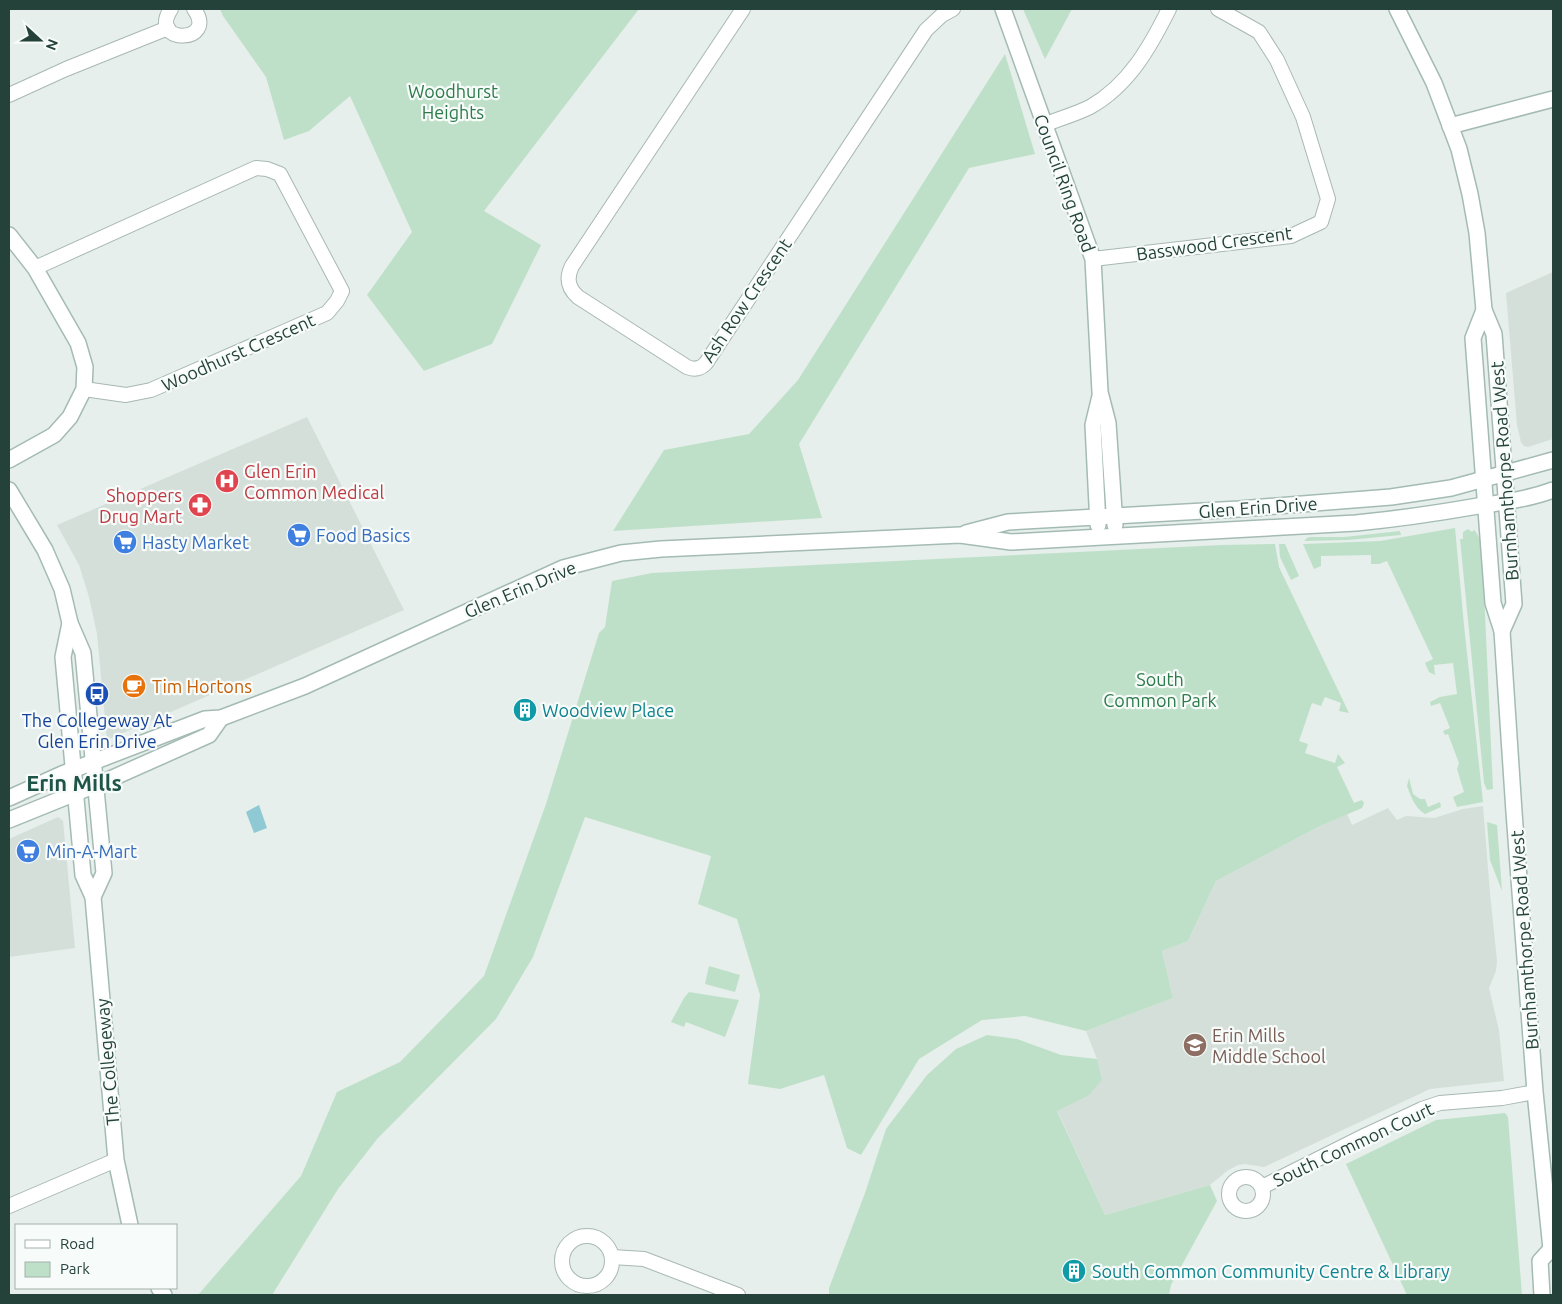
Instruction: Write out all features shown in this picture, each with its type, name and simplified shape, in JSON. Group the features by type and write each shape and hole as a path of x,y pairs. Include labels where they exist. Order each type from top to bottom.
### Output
{"street":[{"path":"172,9 168,15 168,28 174,34 182,37 190,35 196,30 199,22 198,14 194,9"},
{"name":"Ash Row Crescent","path":"742,9 572,266 568,275 569,286 578,297 693,369 701,367 706,363 926,30 942,15 953,9"},
{"name":"Council Ring Road","path":"1002,9 1092,259 1100,392 1108,423 1116,537"},
{"path":"1044,125 1090,106 1122,84 1151,45 1168,9"},
{"name":"Basswood Crescent","path":"1092,259 1291,236 1321,222 1328,198 1303,117 1277,60 1259,32 1218,9"},
{"name":"Burnhamthorpe Road West","path":"1397,9 1434,83 1459,149 1470,194 1478,240 1484,310 1494,334 1514,604 1502,631"},
{"path":"9,95 66,69 168,28"},
{"path":"1450,126 1553,100"},
{"name":"Woodhurst Crescent","path":"35,268 256,168 267,169 280,174 342,291 337,301 327,313 151,390 126,395 84,389"},
{"path":"9,235 35,268 78,343 85,367 84,389 70,417 54,435 9,460"},
{"name":"Burnhamthorpe Road West","path":"1484,310 1473,338 1494,604 1502,631 1535,1092 1552,1251 1540,1261 1542,1295"},
{"name":"Council Ring Road","path":"1099,538 1093,425 1100,392"},
{"name":"Glen Erin Drive","path":"960,535 1008,522 1359,501 1451,488 1553,460"},
{"name":"The Collegeway","path":"9,490 45,550 62,589 70,623 83,653 104,873 93,897"},
{"name":"Glen Erin Drive","path":"9,798 73,770 205,719 221,718 324,678 406,638 563,568 621,553 960,535 1011,542 1356,523 1411,517 1507,502 1537,496 1553,490"},
{"name":"The Collegeway","path":"70,623 63,657 82,875 93,897 116,1160 130,1224"},
{"name":"Glen Erin Drive","path":"9,820 75,794 209,735 221,718"},
{"name":"South Common Court","path":"1262,1187 1366,1135 1431,1106 1440,1103 1502,1098 1535,1092"},
{"path":"9,1206 116,1160"},
{"path":"612,1257 644,1259 738,1295"}],"shaded area":[{"path":"1553,272 1553,439 1528,447 1524,446 1521,442 1517,425 1506,293"},
{"path":"307,417 404,610 107,740 97,634 89,597 79,565 57,525"},
{"path":"1483,806 1497,961 1496,971 1489,988 1499,1030 1504,1081 1430,1089 1264,1167 1245,1164 1238,1165 1227,1171 1210,1185 1105,1215 1057,1110 1088,1096 1097,1059 1086,1031 1173,998 1162,951 1188,941 1216,881 1320,826 1347,814 1352,825 1388,808 1397,820 1406,816 1434,818 1463,809"},
{"path":"58,817 63,821 75,948 9,957 9,839"}],"green space":[{"name":"Woodhurst Heights","path":"220,9 639,9 484,211 541,245 492,344 424,371 367,295 412,232 350,96 309,131 284,140 266,77"},
{"path":"1023,9 1072,9 1045,59"},
{"path":"1005,54 1035,154 969,168 799,444 822,518 613,531 664,450 749,434 798,380"},
{"path":"1455,528 1483,802 1457,807 1453,797 1464,792 1457,769 1459,763 1448,734 1445,735 1443,731 1450,728 1440,703 1431,706 1430,702 1440,697 1457,694 1453,663 1434,665 1435,675 1429,672 1425,663 1433,659 1387,561 1371,564 1371,555 1321,556 1321,566 1314,569 1303,544 1380,541"},
{"path":"1468,529 1476,532 1482,548 1493,789 1487,790 1484,783 1460,539 1463,539 1463,532"},
{"path":"1400,531 1401,535 1348,540 1304,541 1310,537 1344,537"},
{"name":"South Common Park","path":"1275,544 1279,567 1349,713 1339,711 1341,703 1325,697 1321,706 1312,703 1299,741 1308,744 1305,753 1335,763 1338,754 1345,763 1337,767 1354,803 1362,800 1364,803 1362,808 1320,826 1216,881 1188,941 1162,951 1173,998 1086,1031 1025,1016 982,1020 919,1059 861,1155 847,1148 824,1075 780,1089 748,1084 760,995 737,919 698,904 711,856 585,817 533,957 496,1019 378,1138 338,1189 272,1295 198,1295 301,1176 337,1092 400,1062 484,976 546,804 599,633 605,627 612,581 652,573"},
{"path":"1279,544 1285,544 1299,576 1291,580 1280,557"},
{"path":"1409,778 1413,794 1420,799 1425,799 1428,807 1440,802 1441,807 1425,814 1422,812 1414,802 1407,786"},
{"path":"1487,822 1497,825 1502,891 1490,860"},
{"path":"709,966 740,975 735,992 705,984"},
{"path":"689,992 739,1000 725,1037 686,1022 684,1027 671,1022"},
{"path":"987,1035 1017,1039 1061,1055 1097,1059 1102,1080 1088,1096 1057,1111 1105,1215 1210,1185 1217,1201 1171,1285 1169,1295 829,1295 829,1288 865,1193 886,1129 927,1075 956,1049"},
{"path":"1505,1113 1508,1117 1522,1295 1407,1295 1346,1164 1436,1120"}],"water":[{"path":"259,805 267,828 254,833 246,812"}],"place":[{"name":"Glen Erin Common Medical","path":"227,481"},
{"name":"Shoppers Drug Mart","path":"200,505"},
{"name":"Food Basics","path":"299,535"},
{"name":"Hasty Market","path":"125,542"},
{"name":"Tim Hortons","path":"134,686"},
{"name":"The Collegeway At Glen Erin Drive","path":"97,694"},
{"name":"Woodview Place","path":"525,710"},
{"name":"Min-A-Mart","path":"28,851"},
{"name":"Erin Mills Middle School","path":"1195,1045"},
{"name":"South Common Community Centre & Library","path":"1074,1271"}],"district":[{"name":"Erin Mills","path":"74,782"}]}
